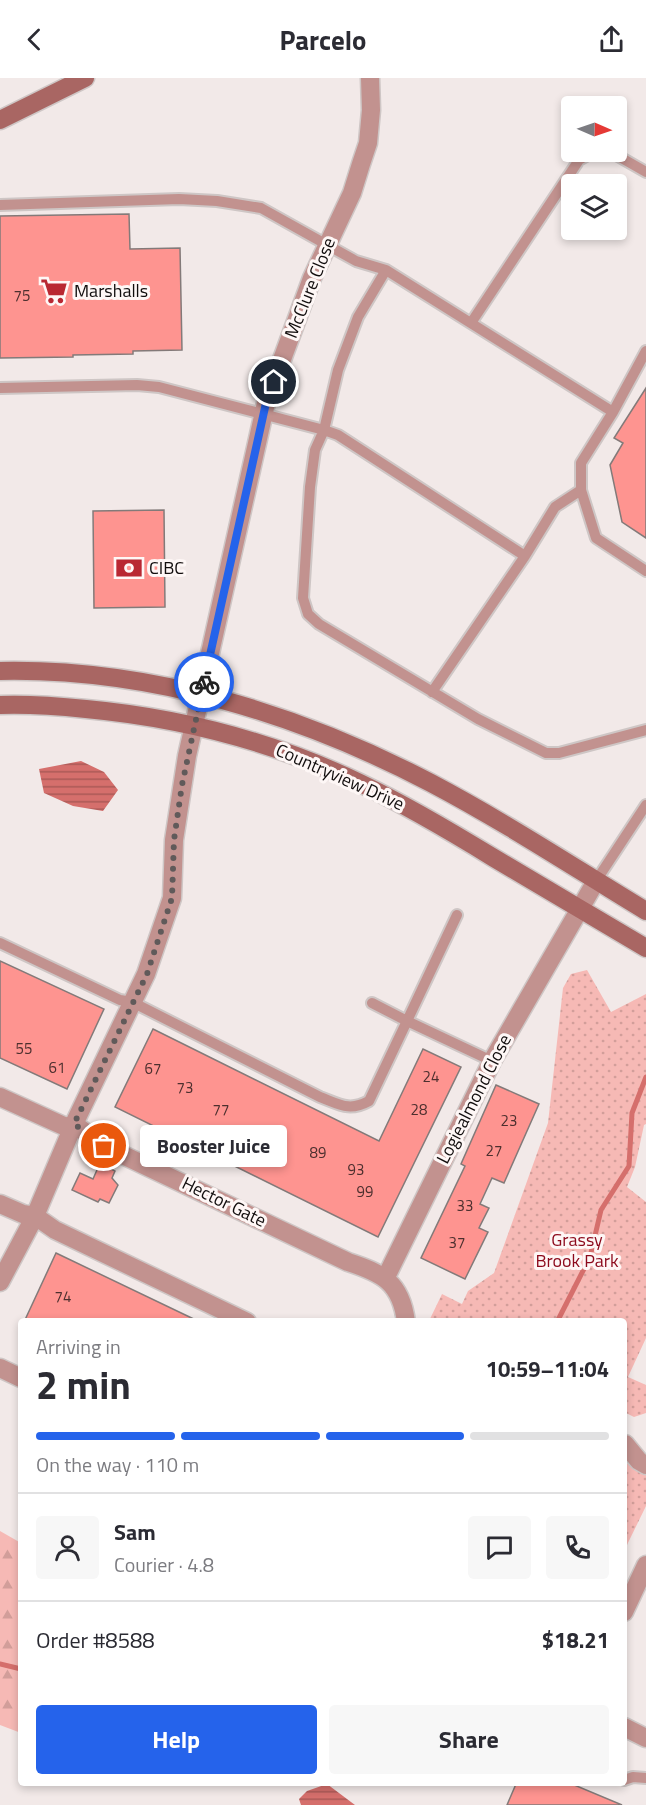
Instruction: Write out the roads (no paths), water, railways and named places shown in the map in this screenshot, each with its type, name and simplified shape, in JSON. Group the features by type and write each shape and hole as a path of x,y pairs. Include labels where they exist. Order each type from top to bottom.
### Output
{"street":[{"path":"0,120 85,78"},
{"name":"McClure Close","path":"0,1282 35,1216 74,1124 147,974 172,898 174,840 185,765 264,414 308,288 352,193 368,142 371,111 370,78"},
{"name":"Countryview Drive","path":"0,671 51,671 105,676 201,694 255,709 306,727 401,768 470,805 646,911"},
{"name":"Countryview Drive","path":"0,705 41,705 194,724 277,748 360,783 440,825 646,948"},
{"name":"Logiealmond Close","path":"386,1277 492,1061 596,881"},
{"name":"Hector Gate","path":"0,1096 66,1127 74,1124 104,1146 348,1262 371,1269 386,1277"},
{"path":"0,1204 23,1214 35,1216 55,1230 239,1318"},
{"path":"386,1277 398,1293 405,1318"},
{"path":"0,1368 18,1377"},
{"path":"627,1444 646,1445"},
{"path":"627,1447 639,1461 646,1465"},
{"path":"627,1606 646,1565"},
{"path":"627,1729 646,1738"}],"lane":[{"path":"627,161 646,172"},
{"path":"471,323 577,162"},
{"path":"0,205 179,199 217,201 261,208 356,261 386,270 613,412"},
{"path":"386,270 358,317 338,370 324,430 315,450 310,487 303,598 308,614 319,624 478,719 546,753 559,753 646,730"},
{"path":"646,351 613,412 581,463 581,490 596,538 646,571"},
{"path":"0,388 137,385 159,387 324,430 338,435 525,556"},
{"path":"432,692 525,556 555,507 581,490"},
{"path":"596,881 646,805"},
{"path":"0,943 120,1000 132,1002 320,1097 342,1106 356,1108 369,1101 457,915"},
{"path":"372,1003 492,1061"},
{"path":"627,1779 646,1778"}],"waterway":[{"path":"559,1318 590,1257 601,1210 629,1166 632,1113 646,1077"},
{"path":"0,1664 18,1668"}],"place":[{"name":"Marshalls","path":"54,291"},
{"name":"CIBC","path":"129,568"},
{"name":"Booster Juice","path":"104,1146"}],"park label":[{"name":"Grassy Brook Park","path":"577,1250"}]}
